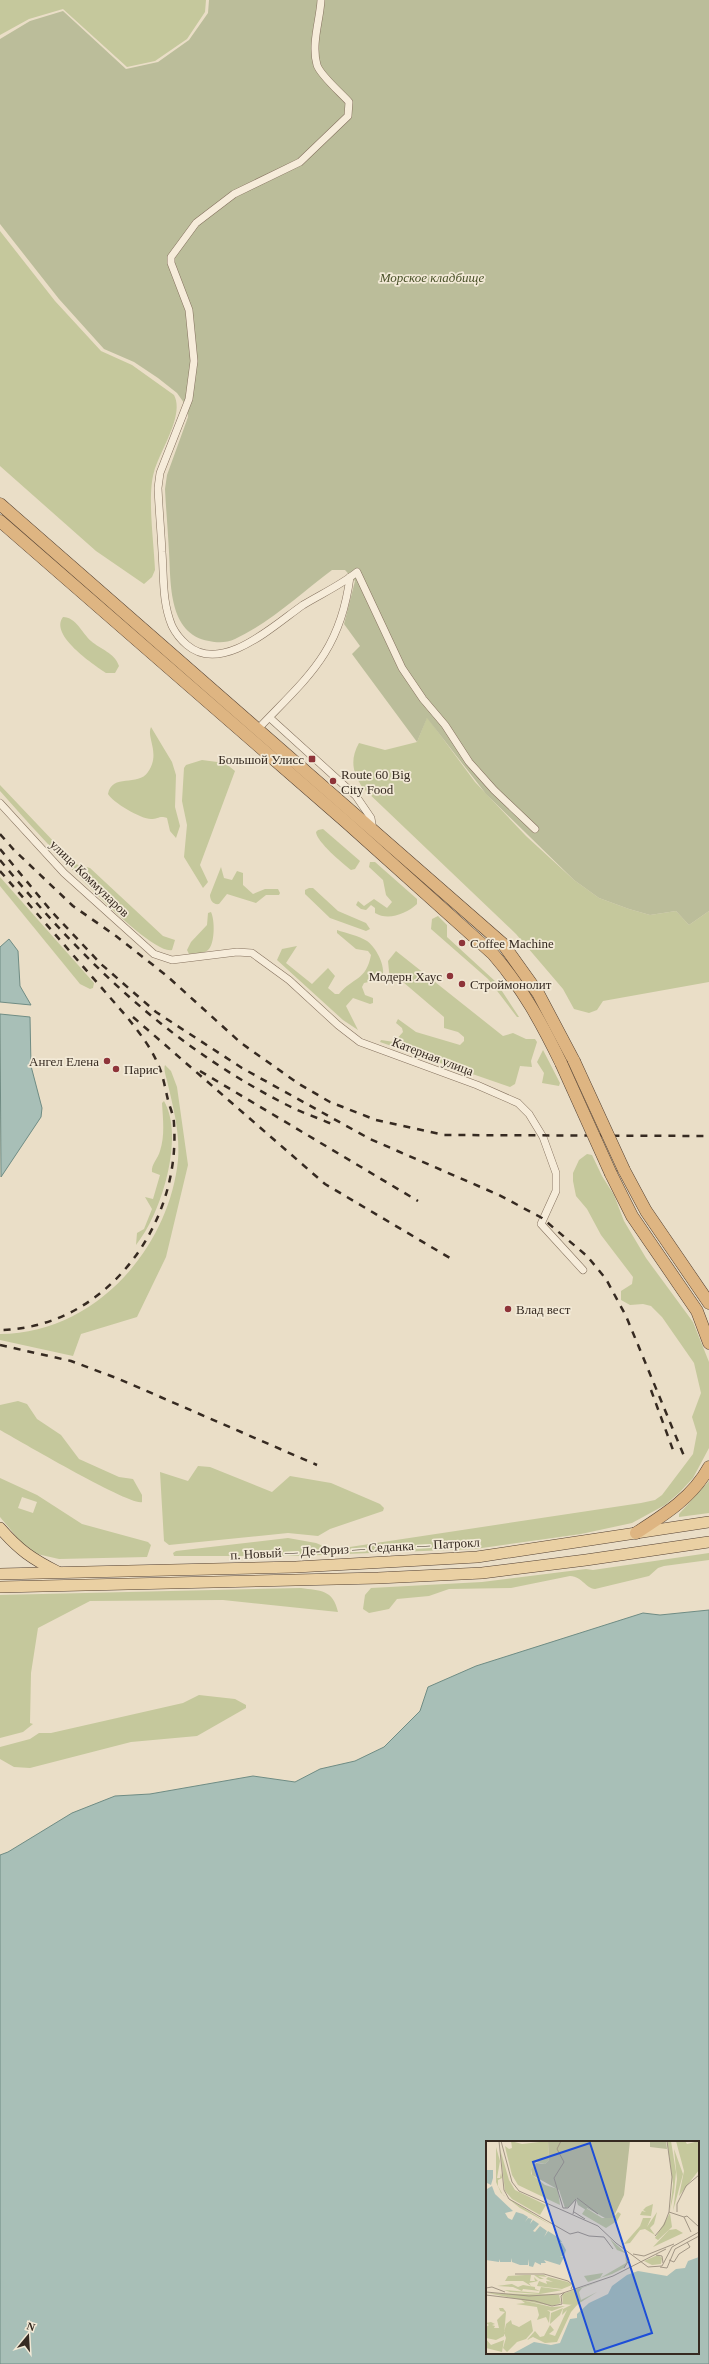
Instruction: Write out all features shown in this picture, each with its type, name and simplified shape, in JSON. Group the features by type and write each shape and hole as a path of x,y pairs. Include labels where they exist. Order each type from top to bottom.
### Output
{"highway":[{"path":"0,504 503,944 538,993 574,1061 624,1170 646,1211 709,1303"},
{"path":"0,522 346,822 494,954 513,977 532,1006 561,1063 611,1174 632,1216 709,1329"},
{"path":"699,1316 709,1344"},
{"path":"636,1533 667,1513 684,1498 709,1467"}],"main road":[{"name":"п. Новый — Де-Фриз — Седанка — Патрокл","path":"0,1574 296,1567 477,1557 709,1522"},
{"path":"0,1528 16,1547 33,1561 60,1573"},
{"name":"п. Новый — Де-Фриз — Седанка — Патрокл","path":"0,1587 378,1578 482,1573 709,1542"}],"street":[{"path":"321,0 316,41 317,64 321,72 349,102 348,116 300,162 234,194 196,223 171,257 171,263 189,310 194,361 189,399 159,481 162,582 170,619 179,638 198,653 215,656 235,649 258,637 327,590 357,572 402,668 423,699 445,725 470,762 494,790 535,829"},
{"path":"257,730 270,718 322,660 341,618 350,577"},
{"path":"270,718 345,784 359,800 371,818 373,830"},
{"name":"улица Коммунаров","path":"0,803 64,873 154,954 172,960"},
{"name":"Катерная улица","path":"172,960 237,952 252,953 289,980 338,1025 360,1042 477,1085 518,1102 529,1114 543,1137 556,1173 556,1191 541,1224 584,1270"}],"green space":[{"path":"0,0 206,0 205,12 187,39 155,61 127,67 63,9 29,19 0,35"},
{"name":"Морское кладбище","path":"209,0 709,0 709,911 689,925 676,911 650,915 599,898 574,880 486,794 427,718 417,742 352,654 360,646 344,624 355,581 345,570 332,570 261,625 229,641 212,642 196,636 186,628 179,618 174,606 170,578 165,489 167,475 188,417 187,407 177,393 158,378 134,362 104,349 59,299 0,224 0,39 30,21 63,11 126,69 158,62 189,40 208,13"},
{"path":"0,231 55,301 101,351 132,365 174,395 177,403 174,423 154,472 152,482 151,506 155,570 152,577 144,584 96,551 0,466"},
{"path":"63,617 75,622 91,641 114,658 119,666 115,673 106,673 74,648 62,632 60,624"},
{"path":"427,717 475,782 526,836 574,880 599,898 650,915 676,911 689,925 709,911 709,982 603,1001 597,1010 589,1013 574,1009 563,989 516,934 363,788 356,777 353,760 359,743 385,750 417,742"},
{"path":"151,727 172,762 176,775 175,807 180,826 176,838 170,831 167,818 161,817 151,819 141,816 115,801 108,794 110,788 115,784 138,779 148,772 152,765 153,758 150,736"},
{"path":"202,760 225,763 235,771 200,865 208,882 203,888 184,857 187,825 182,801 184,768 186,765"},
{"path":"0,785 75,864 90,868 163,936 175,940 172,950 158,946 137,931 112,909 57,854 0,791"},
{"path":"323,829 360,861 355,869 351,870 347,867 320,841 316,832"},
{"path":"370,862 375,862 417,899 417,904 408,911 391,916 375,913 375,908 371,905 366,910 361,909 356,905 358,901 364,906 374,899 387,908 392,902 386,895 383,880 369,867"},
{"path":"221,867 224,878 232,880 237,871 243,873 243,885 253,894 265,889 278,889 280,893 279,895 266,895 256,903 227,894 219,904 215,904 211,900 210,895"},
{"path":"0,877 94,983 93,988 90,989 80,984 0,886"},
{"path":"313,888 338,911 366,923 370,929 366,931 330,918 305,894 305,890"},
{"path":"211,912 214,932 210,947 204,952 189,954 187,950 191,942 207,925 208,913"},
{"path":"438,916 447,925 447,937 496,982 519,1017 517,1017 488,979 431,929 432,919"},
{"path":"337,930 367,941 374,948 382,964 383,975 381,979 364,983 362,987 365,995 373,998 373,1003 370,1004 353,998 346,1006 358,1030 343,1020 277,960 282,949 297,946 286,963 312,984 328,968 335,976 328,988 335,994 339,994 366,970 371,955 368,951 356,949 337,933"},
{"path":"396,951 503,1036 513,1033 526,1039 535,1039 537,1042 531,1061 532,1067 520,1066 515,1084 510,1087 380,1042 381,1040 394,1042 403,1032 402,1028 396,1023 398,1019 416,1032 460,1045 464,1041 464,1037 458,1032 444,1028 444,1017 403,982 394,983 390,981 388,961"},
{"path":"543,1050 560,1083 559,1086 542,1083 544,1073 537,1062"},
{"path":"165,1065 171,1071 177,1087 188,1165 166,1257 137,1317 81,1334 73,1356 0,1340 0,1334 34,1330 66,1319 95,1302 121,1280 143,1254 160,1225 172,1193 178,1160 177,1131 165,1072"},
{"path":"164,1101 170,1116 172,1134 171,1154 167,1175 154,1215 136,1245 137,1233 144,1229 152,1209 145,1197 153,1199 160,1175 152,1172 152,1169 162,1145 162,1103"},
{"path":"587,1154 592,1155 602,1176 614,1195 624,1221 646,1258 693,1322 709,1362 709,1448 693,1478 679,1493 665,1505 632,1523 581,1534 475,1549 294,1556 174,1556 173,1553 176,1551 288,1538 316,1543 328,1548 343,1548 641,1503 655,1500 662,1495 693,1454 697,1433 692,1417 701,1393 694,1363 662,1317 651,1306 643,1304 630,1305 621,1300 621,1291 632,1284 633,1277 601,1235 587,1209 576,1196 573,1173 579,1160"},
{"path":"18,1401 27,1404 37,1419 61,1435 79,1459 119,1477 133,1479 142,1495 142,1502 134,1501 97,1484 0,1430 0,1405"},
{"path":"198,1466 210,1467 272,1492 290,1476 331,1483 380,1504 384,1508 383,1511 330,1529 318,1536 288,1533 169,1545 164,1541 160,1472 188,1481"},
{"path":"0,1478 37,1495 82,1524 148,1542 151,1545 147,1557 59,1559 37,1554 20,1541 0,1517","holes":["22,1497 37,1502 33,1513 18,1508"]},
{"path":"709,1481 709,1513 679,1517 679,1514"},
{"path":"709,1553 709,1560 664,1566 658,1568 649,1576 595,1589 589,1587 578,1578 570,1576 511,1588 449,1589 429,1596 397,1599 389,1609 369,1613 363,1609 365,1595 371,1588 482,1582 586,1569 593,1570"},
{"path":"301,1588 325,1592 333,1599 338,1612 223,1600 90,1601 38,1628 31,1673 30,1723 33,1724 23,1732 0,1738 0,1595"},
{"path":"199,1695 235,1699 246,1705 246,1708 197,1736 131,1742 30,1768 14,1767 0,1759 0,1747 30,1739 39,1733 51,1733 183,1703"}],"water":[{"path":"9,939 18,951 20,986 31,1005 0,1002 0,947"},
{"path":"0,1014 30,1017 31,1066 42,1108 41,1117 1,1177"},
{"path":"709,1610 709,2364 0,2364 0,1855 8,1852 72,1813 115,1796 150,1794 253,1776 295,1782 320,1769 355,1761 384,1747 420,1711 428,1687 476,1666 643,1613 660,1615"}],"railway":[{"path":"0,834 14,850 73,906 116,936 167,976 241,1043 299,1084 330,1102 376,1120 444,1135 709,1136"},
{"path":"0,849 52,912 101,964 156,1012 242,1068 370,1139 499,1195 542,1218 587,1256 606,1279 626,1316 684,1456"},
{"path":"0,860 31,897 96,966 130,998 166,1028 204,1056 244,1081 293,1108 334,1125"},
{"path":"0,871 127,1017 144,1039 161,1071 174,1124 173,1162 165,1199 150,1233 129,1264 103,1291 73,1311 38,1325 0,1330"},
{"path":"133,1017 325,1184 455,1261"},
{"path":"200,1071 418,1201"},
{"path":"0,1345 71,1361 119,1379 317,1465"},
{"path":"651,1390 673,1450"}],"place":[{"name":"Большой Улисс","path":"312,759"},
{"name":"Route 60 Big City Food","path":"333,781"},
{"name":"Coffee Machine","path":"462,943"},
{"name":"Модерн Хаус","path":"450,976"},
{"name":"Строймонолит","path":"462,984"},
{"name":"Ангел Елена","path":"107,1061"},
{"name":"Парис","path":"116,1069"},
{"name":"Влад вест","path":"508,1309"}]}
